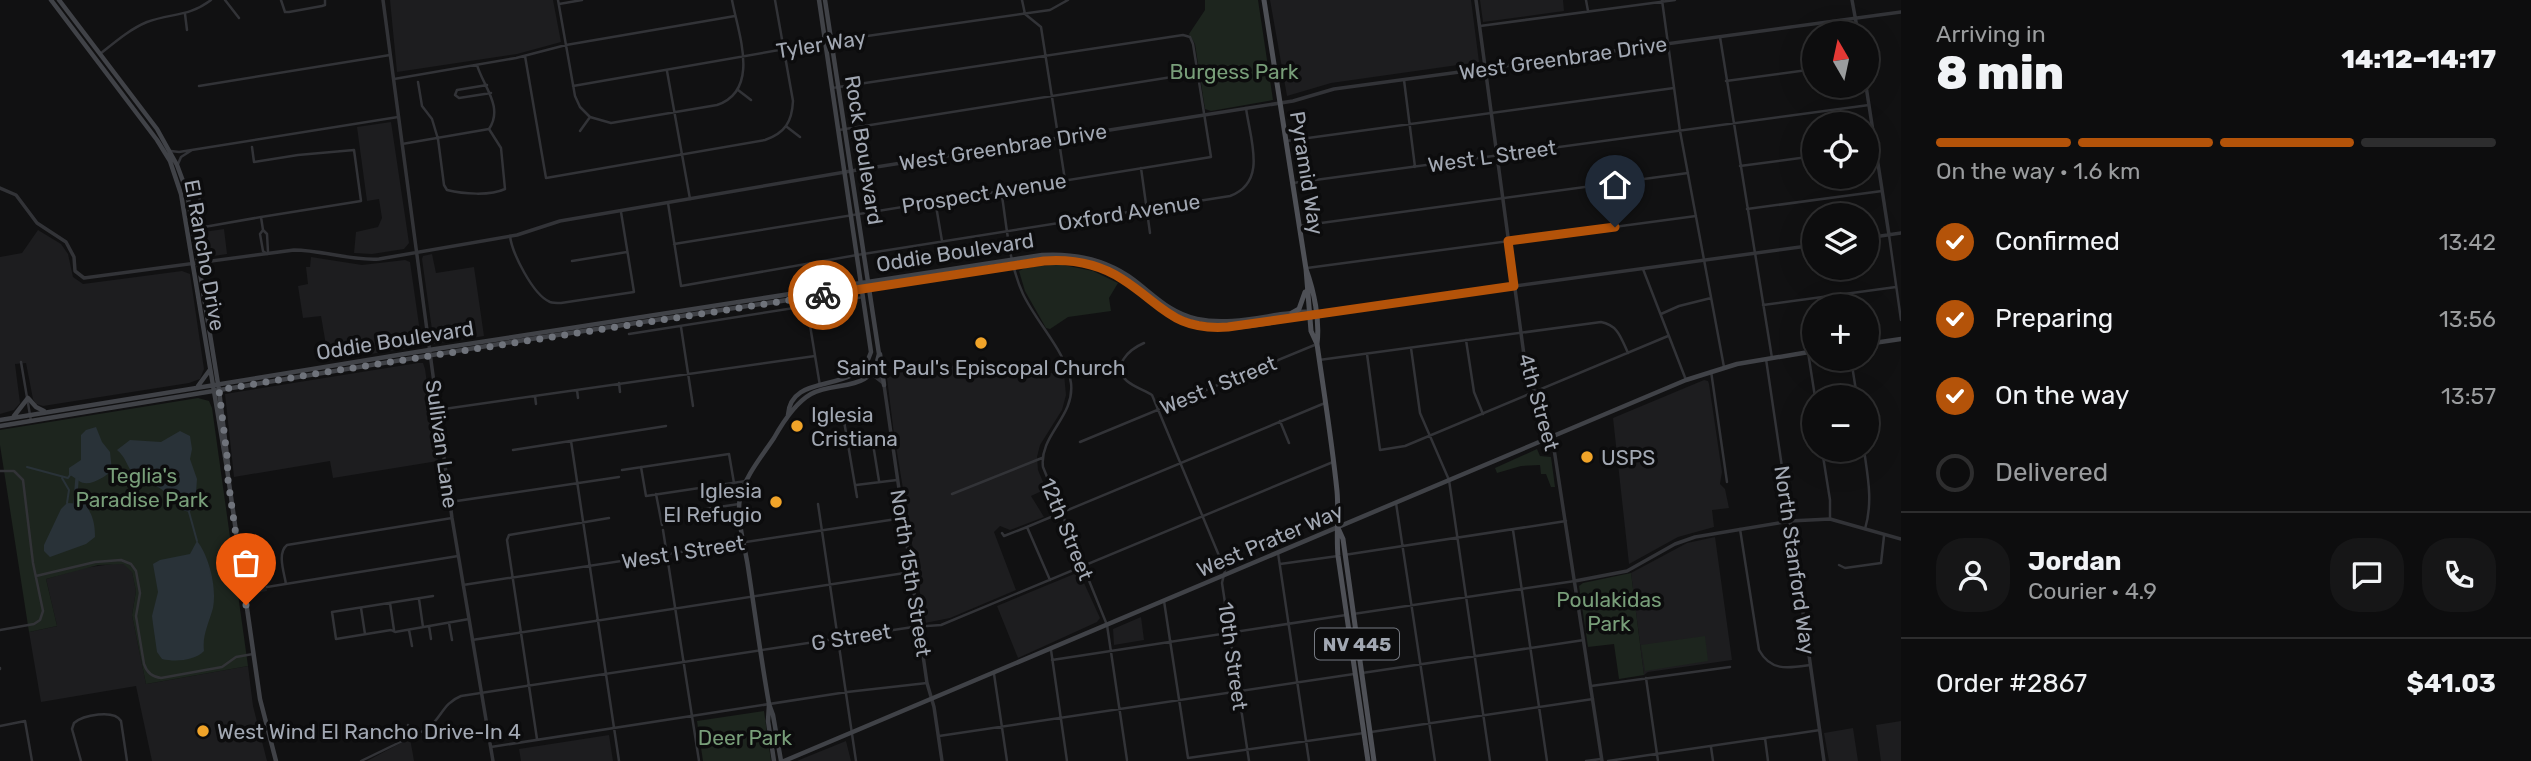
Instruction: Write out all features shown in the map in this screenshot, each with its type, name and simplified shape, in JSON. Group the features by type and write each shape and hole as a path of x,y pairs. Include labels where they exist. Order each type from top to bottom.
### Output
{"main road":[{"name":"El Rancho Drive","path":"51,0 150,130 170,161 181,194 196,264 216,372 215,407 224,447"},
{"name":"El Rancho Drive","path":"60,0 157,129 171,151 187,192 209,370 216,388 262,715 276,761"},
{"name":"Rock Boulevard","path":"819,0 829,42"},
{"name":"Rock Boulevard","path":"825,0 854,214 865,285 879,349 871,373"},
{"name":"Pyramid Way","path":"1264,0 1306,269 1312,289 1311,314"},
{"path":"170,161 181,174"},
{"name":"Oddie Boulevard","path":"0,420 192,395 233,382 1062,254 1100,262 1127,275 1164,306 1199,320 1230,321 1292,313 1311,314"},
{"name":"Oddie Boulevard","path":"1012,262 1062,260 1097,267 1121,279 1170,315 1200,326 1228,327 1311,314"},
{"name":"Pyramid Way","path":"1306,269 1306,289 1317,344 1337,490 1336,535 1367,733 1374,761"},
{"name":"Rock Boulevard","path":"864,368 871,348 864,297 865,285"},
{"path":"1292,313 1301,307 1306,289"},
{"path":"1879,342 1901,339"},
{"path":"879,349 884,385"},
{"name":"Oddie Boulevard","path":"0,426 48,412 429,353"},
{"name":"West Prater Way","path":"782,761 1686,380 1724,367 1802,353"},
{"path":"782,761 769,704 739,504 746,481 788,416 788,408 796,398 806,390 848,378 864,368"},
{"path":"195,388 204,380 209,370"},
{"path":"216,372 224,380 233,382"},
{"path":"820,387 854,384 871,373"},
{"path":"192,395 208,397 215,407"},
{"path":"13,418 27,398 36,407 48,412"},
{"path":"769,704 768,721 774,761"},
{"name":"Pyramid Way","path":"1367,733 1368,761"}],"street":[{"path":"100,54 140,25 196,11 211,0"},
{"path":"225,0 239,18"},
{"path":"281,0 285,12 289,12 325,5 325,0"},
{"name":"Sullivan Lane","path":"383,0 452,518 493,761"},
{"path":"582,0 559,2 573,86 577,102 590,117 611,123 722,103 738,90 744,73 732,0"},
{"path":"525,56 546,178 765,140 778,136 787,127 793,114 775,0"},
{"path":"819,0 825,0"},
{"path":"1023,0 1024,14 1041,27 1065,180"},
{"name":"4th Street","path":"1476,0 1526,370 1552,436 1602,760"},
{"path":"1587,0 1588,12"},
{"path":"1479,26 1675,0"},
{"path":"1852,0 1856,21"},
{"name":"Tyler Way","path":"573,86 784,49 1024,14 1055,8 1069,1"},
{"path":"1662,1 1680,131 1724,367"},
{"name":"West Greenbrae Drive","path":"0,188 16,195 37,223 66,242 74,257 75,271 80,277 88,279 303,250 370,260 510,236 560,221 848,171 1280,103 1334,89 1901,12"},
{"path":"185,14 187,30"},
{"path":"394,79 525,56 566,45 735,16"},
{"path":"835,88 1179,34 1188,36 1193,44 1204,115"},
{"name":"North Stanford Way","path":"1720,37 1763,305 1824,761"},
{"path":"199,86 390,55"},
{"path":"477,65 491,93 494,117 489,129"},
{"path":"667,69 690,199"},
{"path":"1726,81 1802,71"},
{"path":"842,129 1198,73"},
{"path":"1404,79 1415,167"},
{"path":"418,82 422,106 432,119 438,139 447,190 496,192 505,189 501,148 489,129"},
{"path":"487,85 457,90 455,95 459,98 491,93"},
{"path":"1286,141 1674,88"},
{"path":"738,90 751,100"},
{"path":"1868,98 1870,112"},
{"name":"West L Street","path":"1293,183 1869,105"},
{"name":"Oxford Avenue","path":"674,244 681,286 861,254 1230,196 1241,192 1254,174 1246,108"},
{"name":"Prospect Avenue","path":"674,244 1211,157 1204,115"},
{"path":"171,151 192,150 398,117"},
{"path":"580,131 590,117"},
{"path":"787,127 800,136"},
{"path":"402,144 489,129"},
{"path":"187,192 198,189 204,227 361,201 354,150 254,162 252,148"},
{"path":"177,164 181,157 192,150"},
{"path":"1740,166 1802,158"},
{"path":"1141,168 1150,233"},
{"path":"1879,170 1901,320"},
{"path":"1299,226 1688,173"},
{"name":"12th Street","path":"1001,190 1012,262 1023,294 1065,365 1070,381 1068,408 1045,447 1042,458 1045,475 1107,625 1127,760"},
{"path":"1747,209 1882,191"},
{"path":"935,200 942,242"},
{"path":"668,203 674,244"},
{"path":"510,236 518,261 540,295 553,302 634,292 621,211"},
{"path":"1306,269 1696,216"},
{"path":"261,217 270,250 267,254 263,251 260,234 263,230"},
{"path":"1879,236 1901,233"},
{"path":"1311,314 1802,247"},
{"path":"572,261 628,252"},
{"path":"1643,268 1686,380"},
{"path":"1763,305 1896,288"},
{"path":"629,334 864,297"},
{"path":"1659,314 1711,298"},
{"path":"807,306 820,387"},
{"path":"1319,360 1601,322 1612,324 1619,332 1628,353"},
{"path":"681,326 694,406"},
{"path":"1367,354 1380,450 1405,446 1668,336"},
{"path":"1466,340 1474,392 1483,414"},
{"name":"10th Street","path":"1143,342 1126,353 1121,370 1129,382 1152,395 1226,570 1222,583 1249,761"},
{"name":"West I Street","path":"1080,442 1317,344"},
{"path":"1411,348 1420,413 1449,480 1490,761"},
{"path":"438,411 815,356"},
{"path":"21,362 30,418"},
{"path":"864,368 884,385"},
{"path":"1711,371 1727,482"},
{"path":"619,383 620,392"},
{"name":"North 15th Street","path":"884,385 927,683 943,761"},
{"path":"577,390 578,398"},
{"path":"535,396 536,404"},
{"path":"1002,533 1005,536 1325,403"},
{"path":"817,425 866,417"},
{"path":"844,421 857,497"},
{"path":"1280,422 1289,443"},
{"path":"513,450 666,426"},
{"path":"571,441 620,761"},
{"path":"848,444 892,446"},
{"path":"873,444 879,481"},
{"path":"622,470 729,454 734,483"},
{"path":"952,494 1042,458"},
{"name":"G Street","path":"361,761 432,726 451,701 461,696 946,624 1333,462"},
{"path":"1823,462 1830,519"},
{"path":"1865,529 1871,492 1866,462"},
{"path":"641,467 646,496 746,481"},
{"path":"0,630 34,624 41,619 43,607 36,576 24,483 18,473 2,470"},
{"path":"450,502 619,477"},
{"path":"855,485 897,480"},
{"path":"656,494 662,525"},
{"path":"1396,503 1435,761"},
{"path":"692,511 739,504"},
{"path":"818,504 856,761"},
{"path":"286,584 281,551 287,545 452,518"},
{"path":"537,740 507,540 509,535 609,518"},
{"name":"West I Street","path":"463,585 903,518"},
{"path":"1052,660 1575,581 1627,571 1685,540 1740,529 1830,519 1901,539"},
{"path":"1280,564 1566,521"},
{"path":"1027,527 1050,580"},
{"path":"1740,529 1759,650 1767,662 1780,668 1811,665"},
{"path":"663,530 699,761"},
{"path":"1513,530 1547,761"},
{"path":"1839,565 1845,568 1881,563 1884,536"},
{"path":"1278,553 1309,761"},
{"path":"267,587 458,556"},
{"path":"36,576 95,562 121,560 131,564 136,571 140,593 136,617 144,664 153,676 161,678 220,668 236,657 253,654"},
{"path":"472,640 911,572"},
{"path":"433,596 332,612 336,639 469,619"},
{"path":"418,598 423,627"},
{"path":"1164,601 1188,758 1593,699"},
{"path":"390,603 394,630"},
{"path":"361,608 365,634"},
{"path":"449,623 452,640"},
{"path":"429,626 431,639"},
{"path":"409,630 412,646"},
{"path":"939,736 1584,640"},
{"path":"1051,649 1067,761"},
{"path":"1591,686 1730,667"},
{"path":"994,673 1007,761"},
{"path":"1646,678 1658,761"},
{"path":"491,747 847,692 927,683"},
{"path":"81,761 73,726 78,719 112,714 120,718 127,761"},
{"path":"0,726 25,722 31,761"},
{"path":"408,725 412,735"},
{"path":"1608,761 1820,730"},
{"path":"1765,738 1769,761"},
{"path":"1711,746 1713,761"},
{"path":"1586,761 1602,760"}],"shaded area":[{"path":"390,0 553,0 561,42 517,54 397,72"},
{"path":"1270,0 1471,0 1479,62 1331,83 1287,96"},
{"path":"1480,0 1563,0 1564,11 1483,22"},
{"path":"391,122 409,243 404,249 372,254 354,253 356,232 378,227 382,218 379,199 367,201 357,127"},
{"path":"224,229 227,254 207,257 202,254 197,233"},
{"path":"38,230 61,244 68,254 73,277 83,284 182,271 190,274 204,369 200,379 43,406 36,404 33,399 26,363 15,364 20,403 14,410 0,414 0,257 22,253"},
{"path":"432,254 436,273 474,267 484,336 434,344 422,259 423,256"},
{"path":"311,257 362,265 405,260 410,262 422,346 325,361 328,357 321,316 303,318 298,286 308,284 306,267 310,267"},
{"path":"423,363 425,369 438,461 333,478 330,461 234,477 225,394"},
{"path":"943,365 1064,374 1066,395 1062,410 1040,445 1037,457 1038,470 1046,489 1031,496 1044,517 1010,530 1000,526 994,532 1016,590 950,618 925,623 887,378 906,369"},
{"path":"1704,380 1709,384 1722,472 1720,484 1725,489 1729,508 1712,510 1714,527 1678,537 1629,564 1613,418"},
{"path":"96,427 110,452 112,471 96,481 83,483 69,475 69,468 81,460 81,435"},
{"path":"180,431 190,436 190,459 197,479 195,507 189,512 180,508 155,485 136,477 117,450 130,440 161,442"},
{"path":"67,503 85,504 93,520 95,537 86,544 50,557 44,551 44,545 61,509"},
{"path":"1715,537 1732,660 1648,672 1644,675 1631,573 1687,543"},
{"path":"197,541 208,563 214,591 204,651 184,660 162,659 157,652 152,616 158,592 153,564 190,554"},
{"path":"262,560 267,591 250,594 245,563"},
{"path":"120,563 127,565 132,571 136,591 132,615 146,684 248,666 253,706 267,761 152,761 136,686 41,702 29,632 57,626 46,579 83,568"},
{"path":"1079,572 1100,618 1097,622 1018,658 997,606"},
{"path":"1141,617 1144,640 1114,645 1113,629"},
{"path":"1901,721 1901,761 1881,761 1876,725"},
{"path":"1853,728 1858,761 1829,761 1824,733"},
{"path":"609,735 613,761 521,761 519,749"},
{"path":"410,738 414,761 367,761"},
{"path":"846,741 851,761 797,761 804,758"}],"green space":[{"name":"Burgess Park","path":"1205,0 1258,0 1273,100 1211,111 1205,109 1195,44 1189,34 1205,10"},
{"path":"1058,264 1093,271 1118,283 1109,298 1111,311 1068,317 1050,329 1046,328 1025,291 1019,271"},
{"name":"Teglia's Paradise Park","path":"198,398 209,401 212,408 248,666 146,684 132,615 136,591 132,572 123,564 98,565 46,579 57,626 29,632 0,445 0,430"},
{"path":"1537,449 1540,456 1551,457 1555,487 1551,487 1546,474 1541,474 1540,465 1521,466 1497,473 1495,468"},
{"name":"Poulakidas Park","path":"1631,573 1644,675 1619,679 1614,644 1588,647 1579,586"},
{"path":"1705,636 1708,661 1645,671 1641,645"},
{"name":"Deer Park","path":"764,711 771,761 703,761 697,721"}],"waterway":[{"path":"27,467 68,478 70,475"},
{"path":"62,478 69,490 67,503"},
{"path":"75,504 77,479"},
{"path":"189,512 197,541"}],"way so far":[{"path":"246,605 227,473 219,390 823,295"}],"place":[{"name":"Saint Paul's Episcopal Church","path":"981,343"},
{"name":"Iglesia Cristiana","path":"797,426"},
{"name":"USPS","path":"1587,457"},
{"name":"Iglesia El Refugio","path":"776,502"},
{"name":"West Wind El Rancho Drive-In 4","path":"203,731"}],"route":[{"path":"823,295 1044,261 1071,261 1114,274 1157,308 1178,319 1193,325 1221,328 1514,286 1508,241 1615,227"}]}
